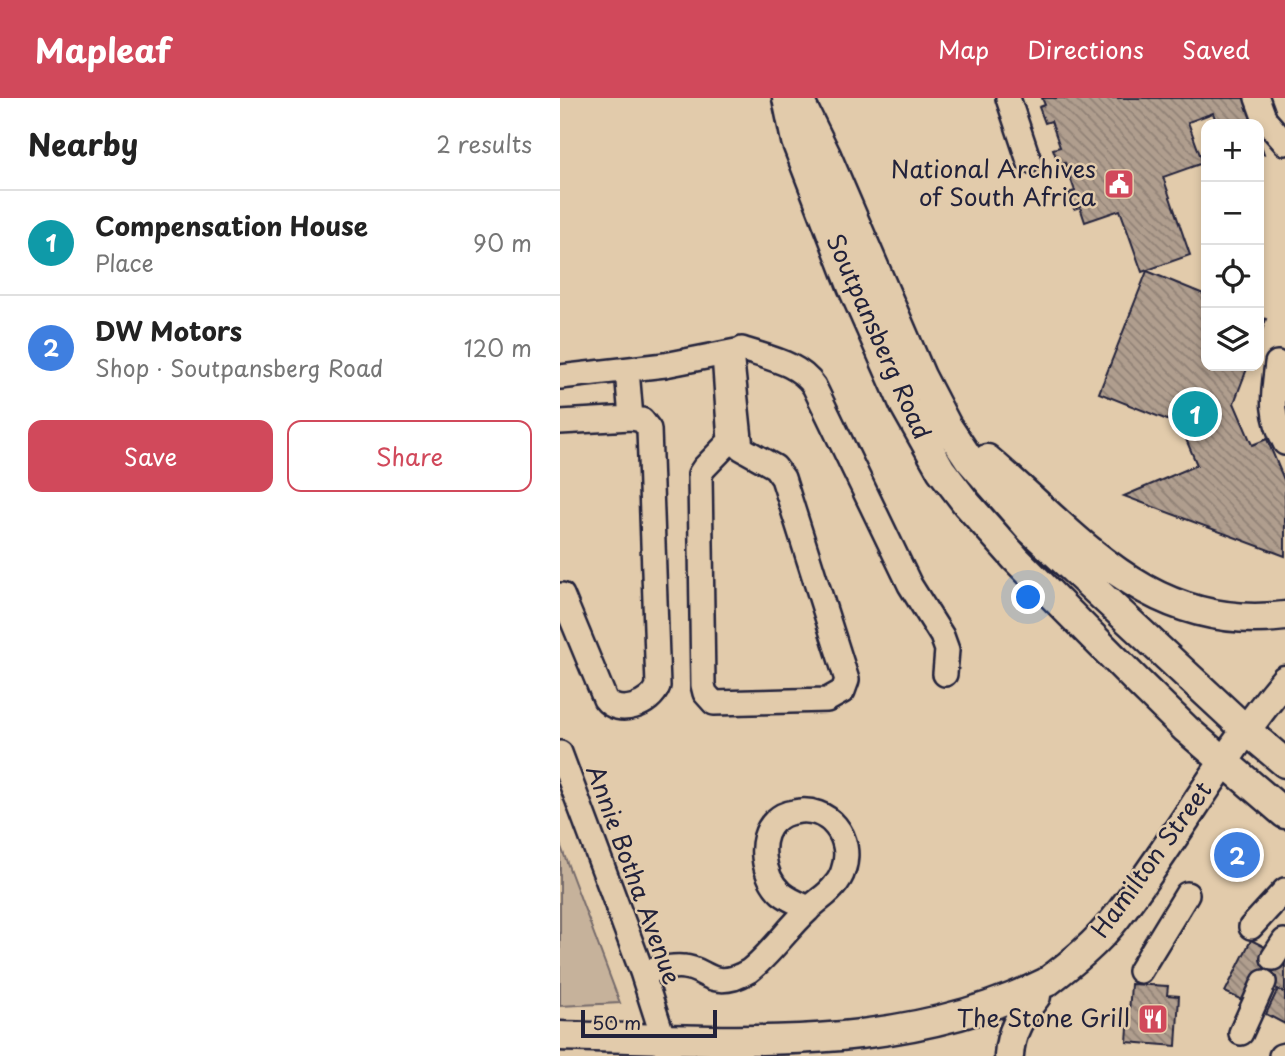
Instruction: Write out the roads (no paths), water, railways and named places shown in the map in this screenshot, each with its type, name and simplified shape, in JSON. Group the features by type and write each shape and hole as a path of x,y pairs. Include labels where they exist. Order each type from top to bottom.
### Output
{"main road":[{"name":"Soutpansberg Road","path":"787,98 796,141 852,286 905,406 942,470 967,504 1016,559 1186,729 1285,814"},
{"name":"Soutpansberg Road","path":"797,98 826,155 916,363 947,426 969,459 1031,530 1247,731 1285,763"},
{"path":"947,426 1111,569 1144,590 1159,598 1216,615 1251,618 1285,616"},
{"name":"Hamilton Street","path":"560,1036 667,1050 862,1052 936,1040 973,1026 1021,1001 1062,973 1117,918 1223,762 1285,680"},
{"path":"1009,1056 1012,1034 1021,1016 1053,978"}],"street":[{"path":"1008,98 1029,161"},
{"path":"1257,98 1265,120 1285,143"},
{"path":"737,350 741,448 775,467 783,478 847,680 843,691 827,700 714,703 705,693 701,474 730,442 737,350"},
{"path":"560,377 688,362 737,350 806,373 910,585 942,636 947,650 945,674"},
{"path":"1277,363 1271,407 1285,443"},
{"path":"627,370 631,418"},
{"path":"560,422 631,418 642,420 649,429 658,686 652,697 622,709 610,706 562,595"},
{"name":"Annie Botha Avenue","path":"560,752 642,972 667,1050"},
{"path":"1251,927 1285,890"},
{"path":"1140,971 1187,894"},
{"path":"642,972 685,966 720,980 743,975 809,908"},
{"path":"1241,1034 1264,982"}],"place":[{"name":"National Archives of South Africa","path":"1119,184"},
{"name":"Compensation House","path":"1195,414"},
{"name":"DW Motors","path":"1237,855"},
{"name":"The Stone Grill","path":"1153,1019"}]}
